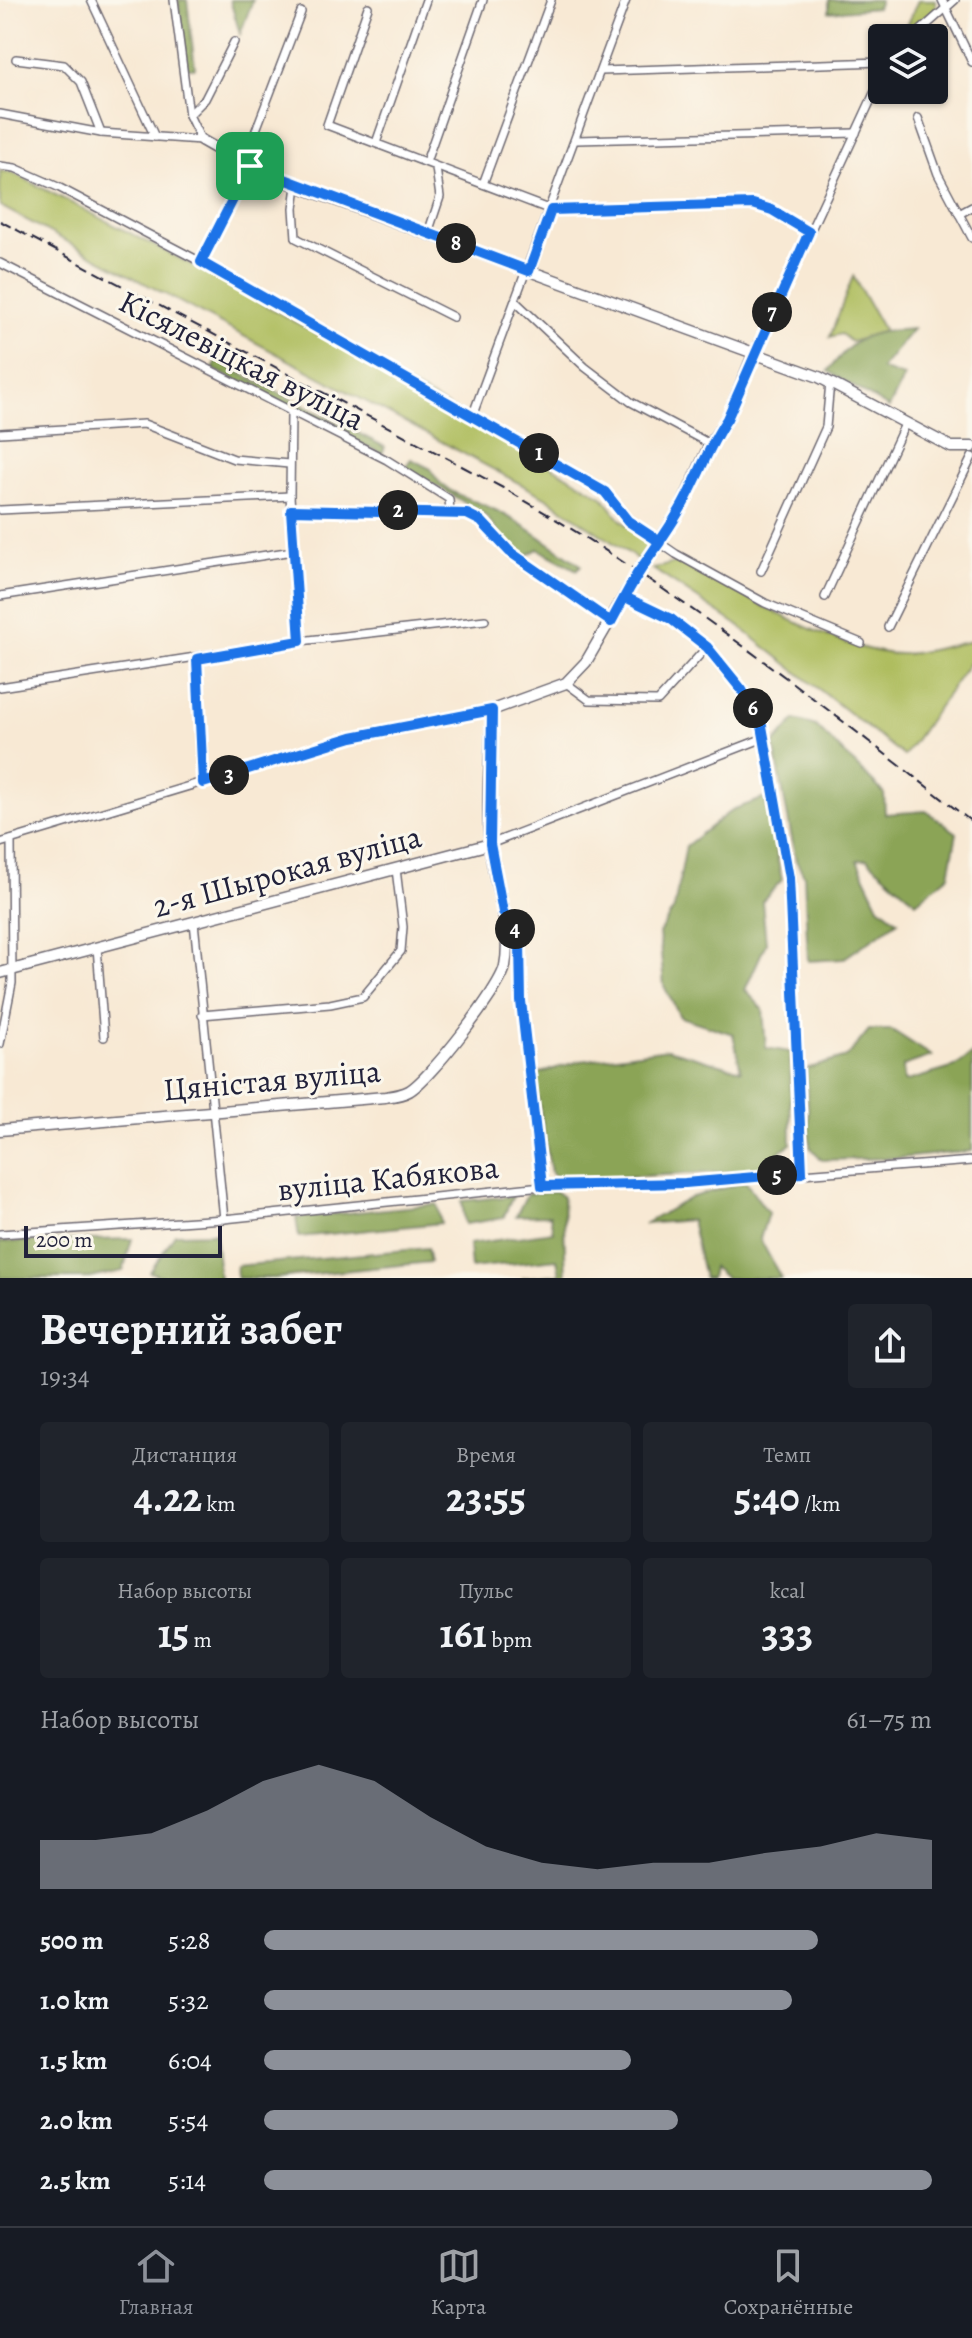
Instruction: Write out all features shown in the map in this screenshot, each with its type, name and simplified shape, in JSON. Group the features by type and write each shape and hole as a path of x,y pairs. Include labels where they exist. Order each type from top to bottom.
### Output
{"street":[{"path":"91,0 155,137"},
{"path":"174,0 189,115 201,140"},
{"path":"376,143 426,0"},
{"path":"426,162 483,0"},
{"path":"483,184 551,0"},
{"path":"473,414 529,271 625,0"},
{"path":"925,24 944,3 955,0"},
{"path":"944,3 972,62"},
{"path":"368,7 327,125 551,210 753,204 772,210 809,232"},
{"path":"201,262 246,165 301,12"},
{"path":"189,115 205,99 225,66 234,42"},
{"path":"16,59 64,65 81,82 101,133"},
{"path":"601,71 868,62"},
{"path":"0,843 364,734 492,710 566,683 586,662 680,510 710,444 727,419 754,353 869,104"},
{"path":"0,114 101,133 201,140 246,165 297,186 830,382 951,447 972,447"},
{"path":"918,118 938,174 972,238"},
{"path":"577,140 856,133"},
{"path":"0,166 15,168 58,187 201,262 349,348 473,414 605,492 628,521 765,603 861,643"},
{"path":"428,233 440,197 436,168"},
{"path":"297,186 296,238 453,317"},
{"path":"959,214 972,207"},
{"name":"Кісялевіцкая вуліца","path":"0,263 387,460 449,499 450,512"},
{"path":"517,303 585,367 631,402 710,444"},
{"path":"761,571 826,427 830,382"},
{"path":"291,413 290,496 300,641"},
{"path":"0,433 144,424 234,459 289,464"},
{"path":"825,597 905,424"},
{"path":"888,627 972,457"},
{"path":"0,510 290,496"},
{"path":"291,510 450,512 481,521 510,552 611,622"},
{"path":"0,596 293,551"},
{"path":"625,597 671,619 707,647 756,713 764,738 789,878 802,1173"},
{"path":"0,687 300,641 485,620"},
{"path":"566,683 589,700 658,701 707,647"},
{"path":"197,659 203,783"},
{"name":"Цяністая вуліца","path":"0,1130 385,1097 412,1089 439,1062 502,977 507,949 490,844 492,710"},
{"path":"490,844 764,738"},
{"path":"0,1044 12,983 6,972 11,840"},
{"name":"2-я Шырокая вуліца","path":"6,972 490,844"},
{"path":"202,1015 330,1004 363,997 401,951 403,927 396,869"},
{"path":"503,912 513,923 520,942 521,1001 542,1186"},
{"path":"194,922 224,1219"},
{"path":"97,947 104,1037"},
{"name":"вуліца Кабякова","path":"0,1234 224,1219 542,1186 685,1183 972,1161"}],"green space":[{"path":"178,0 187,0 195,68 187,68"},
{"path":"230,0 253,0 240,34"},
{"path":"829,0 880,0 877,8 829,12"},
{"path":"918,0 935,0 936,8 921,24 908,24"},
{"path":"0,171 13,173 198,268 467,417 602,496 620,519 650,544 639,560 545,497 0,206"},
{"path":"853,276 884,331 851,342 841,334 830,337"},
{"path":"913,329 881,369 904,377 889,408 828,371 847,350 864,338"},
{"path":"217,361 385,447 382,454 213,369"},
{"path":"411,459 431,469 448,489 514,520 581,565 577,570 538,549 524,557 507,545 485,515 405,467"},
{"path":"683,560 791,620 853,645 905,654 972,641 972,659 904,756 737,625 653,569"},
{"path":"795,720 816,726 884,793 885,814 926,811 957,833 949,875 916,902 867,859 857,860 879,906 898,921 843,959 808,961 804,875 796,861 774,744"},
{"path":"765,798 782,880 762,901 766,943 745,990 763,1009 766,1048 790,1052 791,1144 781,1150 767,1170 561,1180 551,1173 534,1075 580,1061 668,1049 741,1070 733,1034 680,1017 664,986 659,933 674,909 686,846 732,810"},
{"path":"869,1030 892,1030 932,1056 903,1066 904,1082 955,1067 972,1054 972,1151 899,1158 822,1160 810,1147 806,1069 847,1057"},
{"path":"746,1182 768,1213 760,1239 781,1278 726,1278 713,1267 711,1278 704,1278 691,1220 644,1224 692,1197"},
{"path":"555,1191 563,1197 566,1278 522,1278 560,1274 557,1259 471,1268 469,1244 553,1232 550,1215 516,1216 527,1194"},
{"path":"513,1196 503,1218 465,1224 462,1201"},
{"path":"437,1204 441,1223 299,1237 296,1218"},
{"path":"215,1233 219,1278 188,1278 186,1274 166,1278 150,1272 175,1234"},
{"path":"132,1239 123,1271 90,1278 0,1278 0,1242"},
{"path":"427,1248 430,1262 274,1278 237,1278 236,1266"}],"railway":[{"path":"0,221 503,488 565,525 744,646 972,822"}],"route":[{"path":"250,166 201,262 349,348 473,414 605,492 628,521 660,542 637,574 611,622 510,552 481,521 467,514 291,510 300,641 197,659 203,783 352,737 492,710 490,844 503,912 513,923 520,942 521,1001 542,1186 685,1183 802,1173 789,878 762,726 742,690 707,647 671,619 625,597 637,574 642,566 660,542 680,510 710,444 727,419 809,232 772,210 753,204 658,204 551,210 529,271 250,166"}]}
